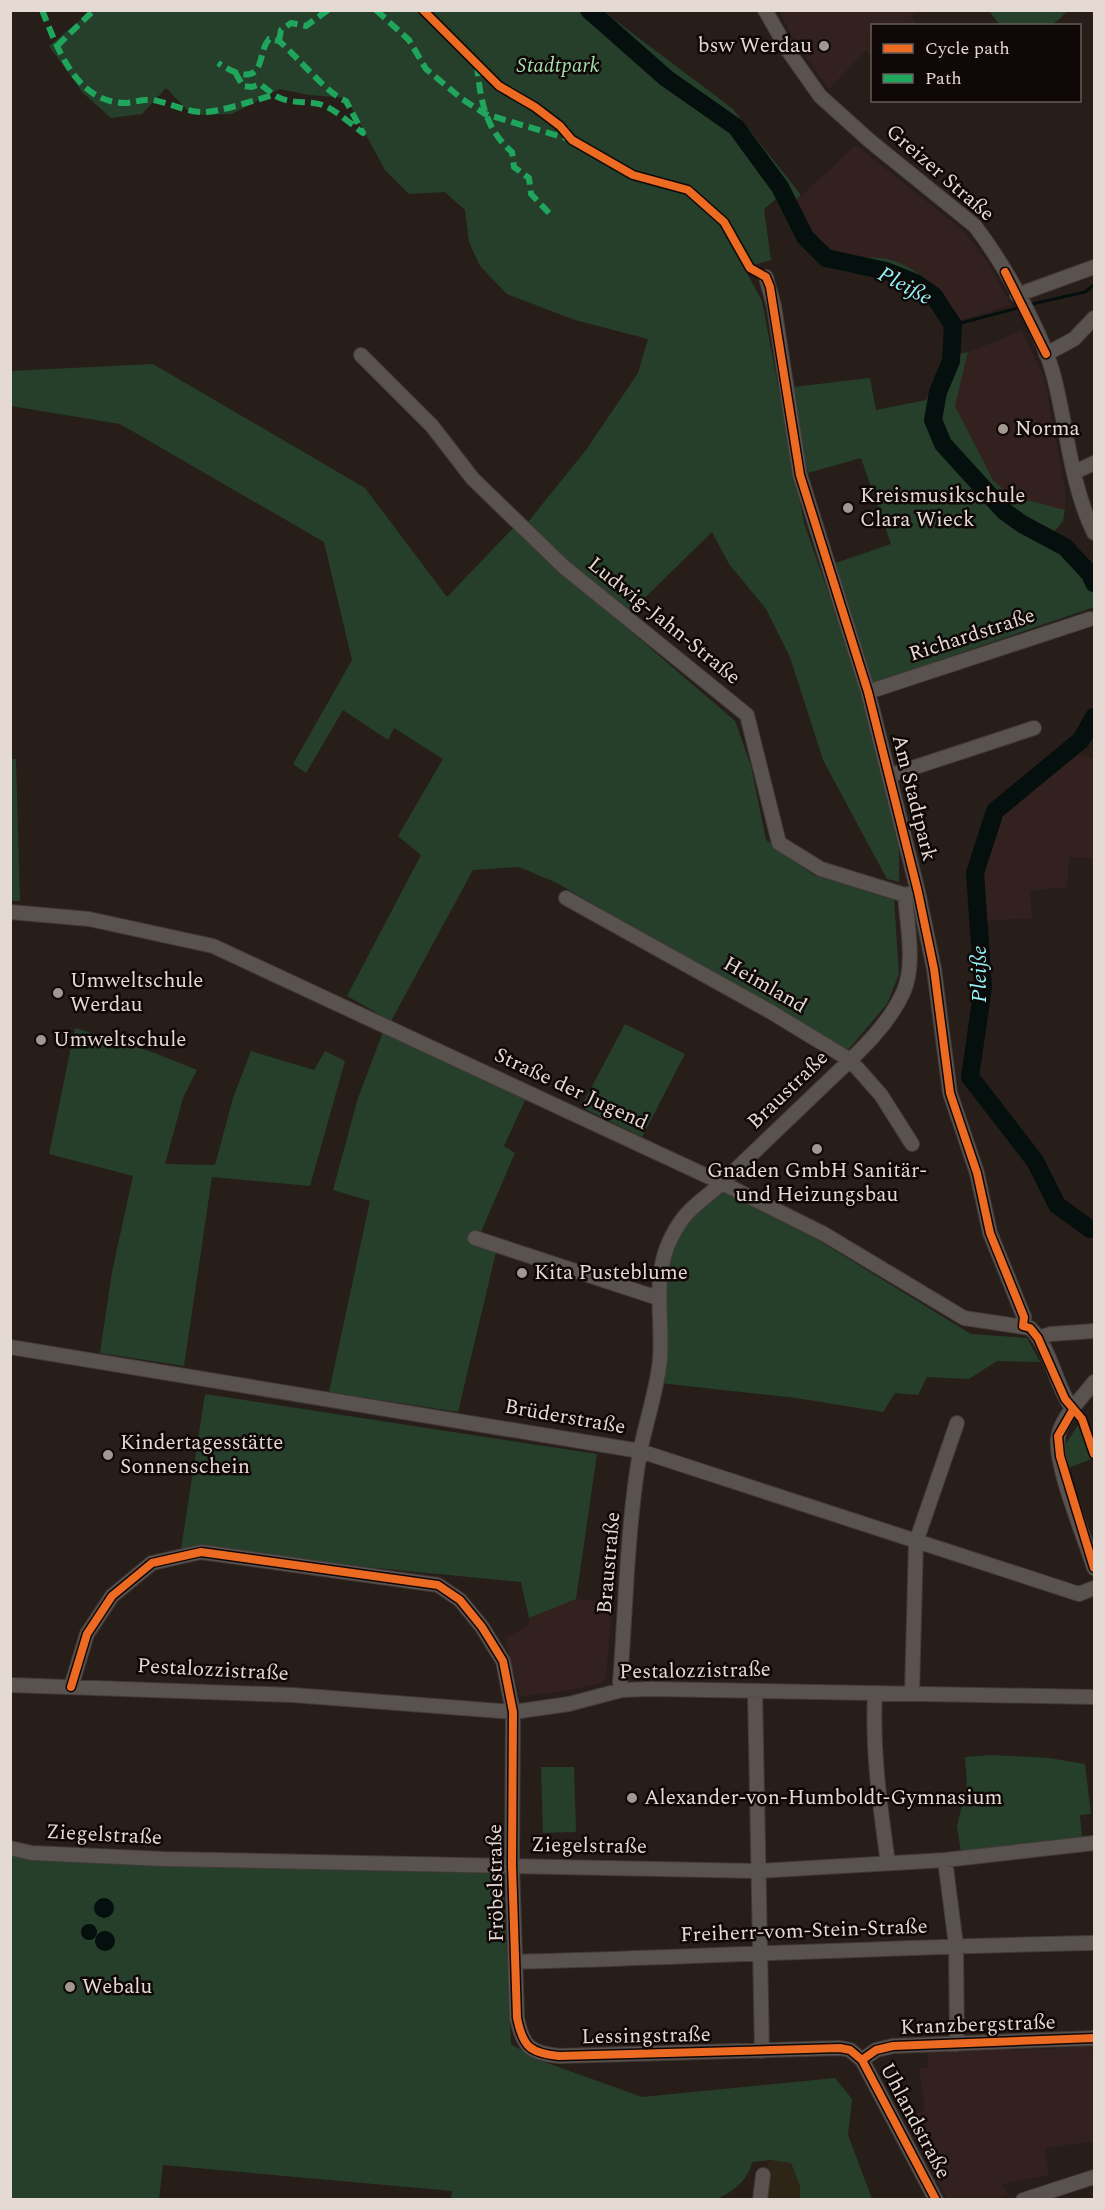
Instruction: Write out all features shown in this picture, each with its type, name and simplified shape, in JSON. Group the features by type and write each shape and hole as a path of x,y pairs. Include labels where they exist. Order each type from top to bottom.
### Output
{"street":[{"name":"Greizer Straße","path":"765,10 810,85 852,126 975,226 988,244 1018,297 1046,354 1075,472 1095,533"},
{"path":"1018,297 1095,267"},
{"name":"Am Stadtpark","path":"766,277 774,306 800,475 868,692 891,775 912,894 934,969 950,1093 977,1173 990,1233 1024,1317 1023,1326"},
{"path":"1046,354 1074,339 1095,318"},
{"name":"Ludwig-Jahn-Straße","path":"361,355 432,426 473,479 564,567 747,715 779,843 821,869 912,894"},
{"path":"1075,472 1095,463"},
{"name":"Richardstraße","path":"868,692 1089,619"},
{"path":"891,775 1034,728"},
{"name":"Braustraße","path":"622,1690 620,1682 640,1451 660,1360 658,1298 660,1268 679,1222 693,1204 722,1183 850,1060 887,1018 903,993 910,965 912,894"},
{"name":"Heimland","path":"566,898 771,1012 850,1060 881,1095 912,1144"},
{"name":"Straße der Jugend","path":"10,912 89,919 213,946 722,1183 824,1234 964,1318 1023,1326"},
{"path":"475,1238 658,1298"},
{"path":"1023,1326 1030,1328 1038,1338 1065,1399 1073,1410"},
{"path":"1038,1338 1051,1334 1095,1331"},
{"name":"Brüderstraße","path":"10,1347 640,1451 1078,1594 1095,1588"},
{"path":"1095,1382 1073,1410 1058,1436 1060,1456 1095,1568"},
{"path":"912,1693 916,1542 957,1423"},
{"name":"Fröbelstraße","path":"71,1687 87,1634 112,1596 152,1563 201,1552 438,1585 460,1600 482,1627 503,1662 513,1712 512,1865 518,2018 521,2038 531,2049"},
{"name":"Pestalozzistraße","path":"10,1685 293,1695 513,1712 569,1704 622,1690 704,1688 755,1691 1095,1697"},
{"path":"755,1691 762,2051 840,2048 850,2050 862,2060"},
{"path":"875,1693 873,1731 875,1769 888,1863"},
{"name":"Ziegelstraße","path":"10,1848 32,1852 164,1859 757,1871 945,1860 1095,1843"},
{"path":"945,1860 956,1946 957,2044"},
{"name":"Freiherr-vom-Stein-Straße","path":"516,1962 1095,1943"},
{"name":"Kranzbergstraße","path":"862,2060 876,2050 894,2046 1095,2038"},
{"name":"Lessingstraße","path":"531,2049 541,2054 559,2056 762,2051"},
{"name":"Uhlandstraße","path":"862,2060 936,2199"},
{"path":"760,2199 763,2175"},
{"path":"1023,2199 1055,2194 1095,2177"}],"shaded area":[{"path":"779,10 919,11 911,16 917,24 871,24 871,55 866,50 829,89 796,44"},
{"path":"856,145 964,231 987,261 1011,305 958,321 939,291 863,258 836,252 819,240 806,225 794,203"},
{"path":"1022,331 1045,380 1065,490 1065,510 1009,495 992,480 955,406 968,352"},
{"path":"1073,754 1094,759 1094,858 1069,857 1067,887 1030,891 1032,918 982,921 981,873 998,823 1010,805"},
{"path":"576,1599 612,1602 606,1678 600,1684 520,1696 505,1638 529,1626 529,1618"},
{"path":"104,1898 111,1901 114,1908 111,1915 104,1918 97,1915 94,1908 97,1901"},
{"path":"86,1924 92,1924 97,1932 95,1938 86,1940 81,1935 81,1929"},
{"path":"105,1931 112,1934 115,1941 112,1948 105,1951 98,1948 95,1941 98,1934"},
{"path":"1092,2041 1094,2141 1045,2148 1049,2175 1003,2184 1008,2195 992,2199 947,2199 905,2120 925,2110 919,2068 928,2067 928,2051 1056,2049"},
{"path":"770,2160 791,2163 800,2186 800,2199 764,2199 763,2175"}],"green space":[{"name":"Stadtpark","path":"91,11 603,11 733,109 801,195 794,203 806,224 828,248 857,257 894,261 913,270 943,294 956,313 958,323 955,355 968,352 955,406 993,480 1009,495 1065,510 1063,521 1049,538 1069,551 1087,568 1095,585 1094,607 934,662 936,668 868,692 830,565 891,544 861,458 808,473 793,387 870,378 876,410 926,400 942,363 946,345 945,328 939,313 929,300 914,289 893,280 843,271 825,264 802,240 776,199 764,209 771,260 744,268 762,301 804,523 860,684 878,750 899,849 899,882 887,879 823,760 790,657 766,609 729,564 712,532 620,622 735,721 751,766 766,840 814,875 894,900 899,974 887,1004 848,1050 557,883 519,867 473,870 391,1021 347,996 421,855 398,836 443,759 394,728 388,740 343,710 306,773 293,764 352,660 324,542 120,424 11,406 10,371 153,364 365,488 447,597 518,523 524,527 586,450 638,373 648,339 575,320 507,294 480,266 469,242 465,210 445,192 409,194 385,170 346,98 309,95 280,89 232,114 192,115 166,88 142,114 111,118 83,93 49,46"},
{"path":"989,11 1068,11 1053,24 999,24"},
{"path":"10,759 16,759 20,901 11,901"},
{"path":"625,1024 685,1054 642,1137 581,1107"},
{"path":"75,1028 152,1052 197,1070 183,1098 165,1164 215,1165 233,1098 251,1051 314,1070 325,1051 345,1061 310,1186 212,1177 184,1366 100,1353 112,1272 133,1176 49,1154"},
{"path":"383,1032 526,1098 504,1146 515,1153 478,1239 496,1252 458,1412 329,1392 370,1201 333,1190 358,1098"},
{"path":"722,1183 789,1216 813,1237 971,1334 1027,1338 1040,1362 997,1361 969,1379 927,1377 918,1395 895,1393 883,1412 796,1398 660,1383 658,1298 679,1223"},
{"path":"205,1394 597,1454 576,1599 529,1618 521,1582 181,1549"},
{"path":"1080,1422 1094,1458 1068,1468 1065,1445"},
{"path":"991,1755 1049,1758 1085,1764 1091,1814 1080,1815 1082,1838 961,1852 957,1826 967,1785 965,1757"},
{"path":"541,1767 574,1767 576,1832 543,1833"},
{"path":"11,1853 33,1858 503,1874 511,2044 539,2060 642,2097 835,2078 852,2099 848,2135 872,2199 800,2199 800,2186 791,2163 770,2160 752,2162 747,2174 739,2184 717,2199 451,2199 452,2191 163,2165 159,2199 11,2200"}],"waterway":[{"name":"Pleiße","path":"589,10 666,78 736,127 780,187 805,237 826,258 886,271 916,283 934,296 953,325 951,361 938,392 933,420 943,444 1004,511 1022,524 1065,547 1090,574 1094,583"},
{"path":"1028,305 1085,292 1094,285"},
{"path":"953,325 1022,307"},
{"name":"Pleiße","path":"1094,717 1081,740 995,811 975,873 983,987 970,1077 1035,1161 1057,1205 1090,1229 1094,1229"}],"marked path":[{"path":"42,10 62,57 71,71 94,94 109,101 126,103 153,100 190,111 203,112 228,108 274,95 287,100 325,106 363,133 346,101 321,83 279,41 269,39 256,71 251,74 240,74 218,63"},
{"path":"57,46 94,10"},
{"path":"279,41 281,30 291,23 306,26 328,10"},
{"path":"376,10 409,40 426,69 462,99 485,114 569,139"},
{"path":"477,64 482,101 490,123 512,152 514,167 529,178 531,194 549,213"},
{"path":"235,72 243,86 252,87 260,84 274,95"}],"cycle path":[{"path":"423,10 499,86 535,107 560,126 572,140 633,175 688,190 724,222 750,268 766,277 770,287 800,475 868,692 918,892 934,969 950,1093 977,1173 990,1233 1024,1317 1023,1326 1030,1328 1038,1338 1065,1399 1082,1419 1094,1454"},
{"path":"1005,272 1046,354"},
{"path":"1073,1410 1058,1436 1060,1456 1094,1568"},
{"path":"71,1687 87,1634 112,1596 152,1563 201,1552 438,1585 460,1600 482,1627 503,1661 513,1712 512,1865 517,2018 522,2036 529,2047 541,2053 559,2056 840,2048 850,2050 862,2060 936,2200"},
{"path":"862,2060 876,2050 893,2046 1094,2038"}],"place":[{"name":"bsw Werdau","path":"824,46"},
{"name":"Norma","path":"1003,429"},
{"name":"Kreismusikschule Clara Wieck","path":"848,508"},
{"name":"Umweltschule Werdau","path":"58,993"},
{"name":"Umweltschule","path":"41,1040"},
{"name":"Gnaden GmbH Sanitär- und Heizungsbau","path":"817,1149"},
{"name":"Kita Pusteblume","path":"522,1273"},
{"name":"Kindertagesstätte Sonnenschein","path":"108,1455"},
{"name":"Alexander-von-Humboldt-Gymnasium","path":"632,1798"},
{"name":"Webalu","path":"70,1987"}]}
